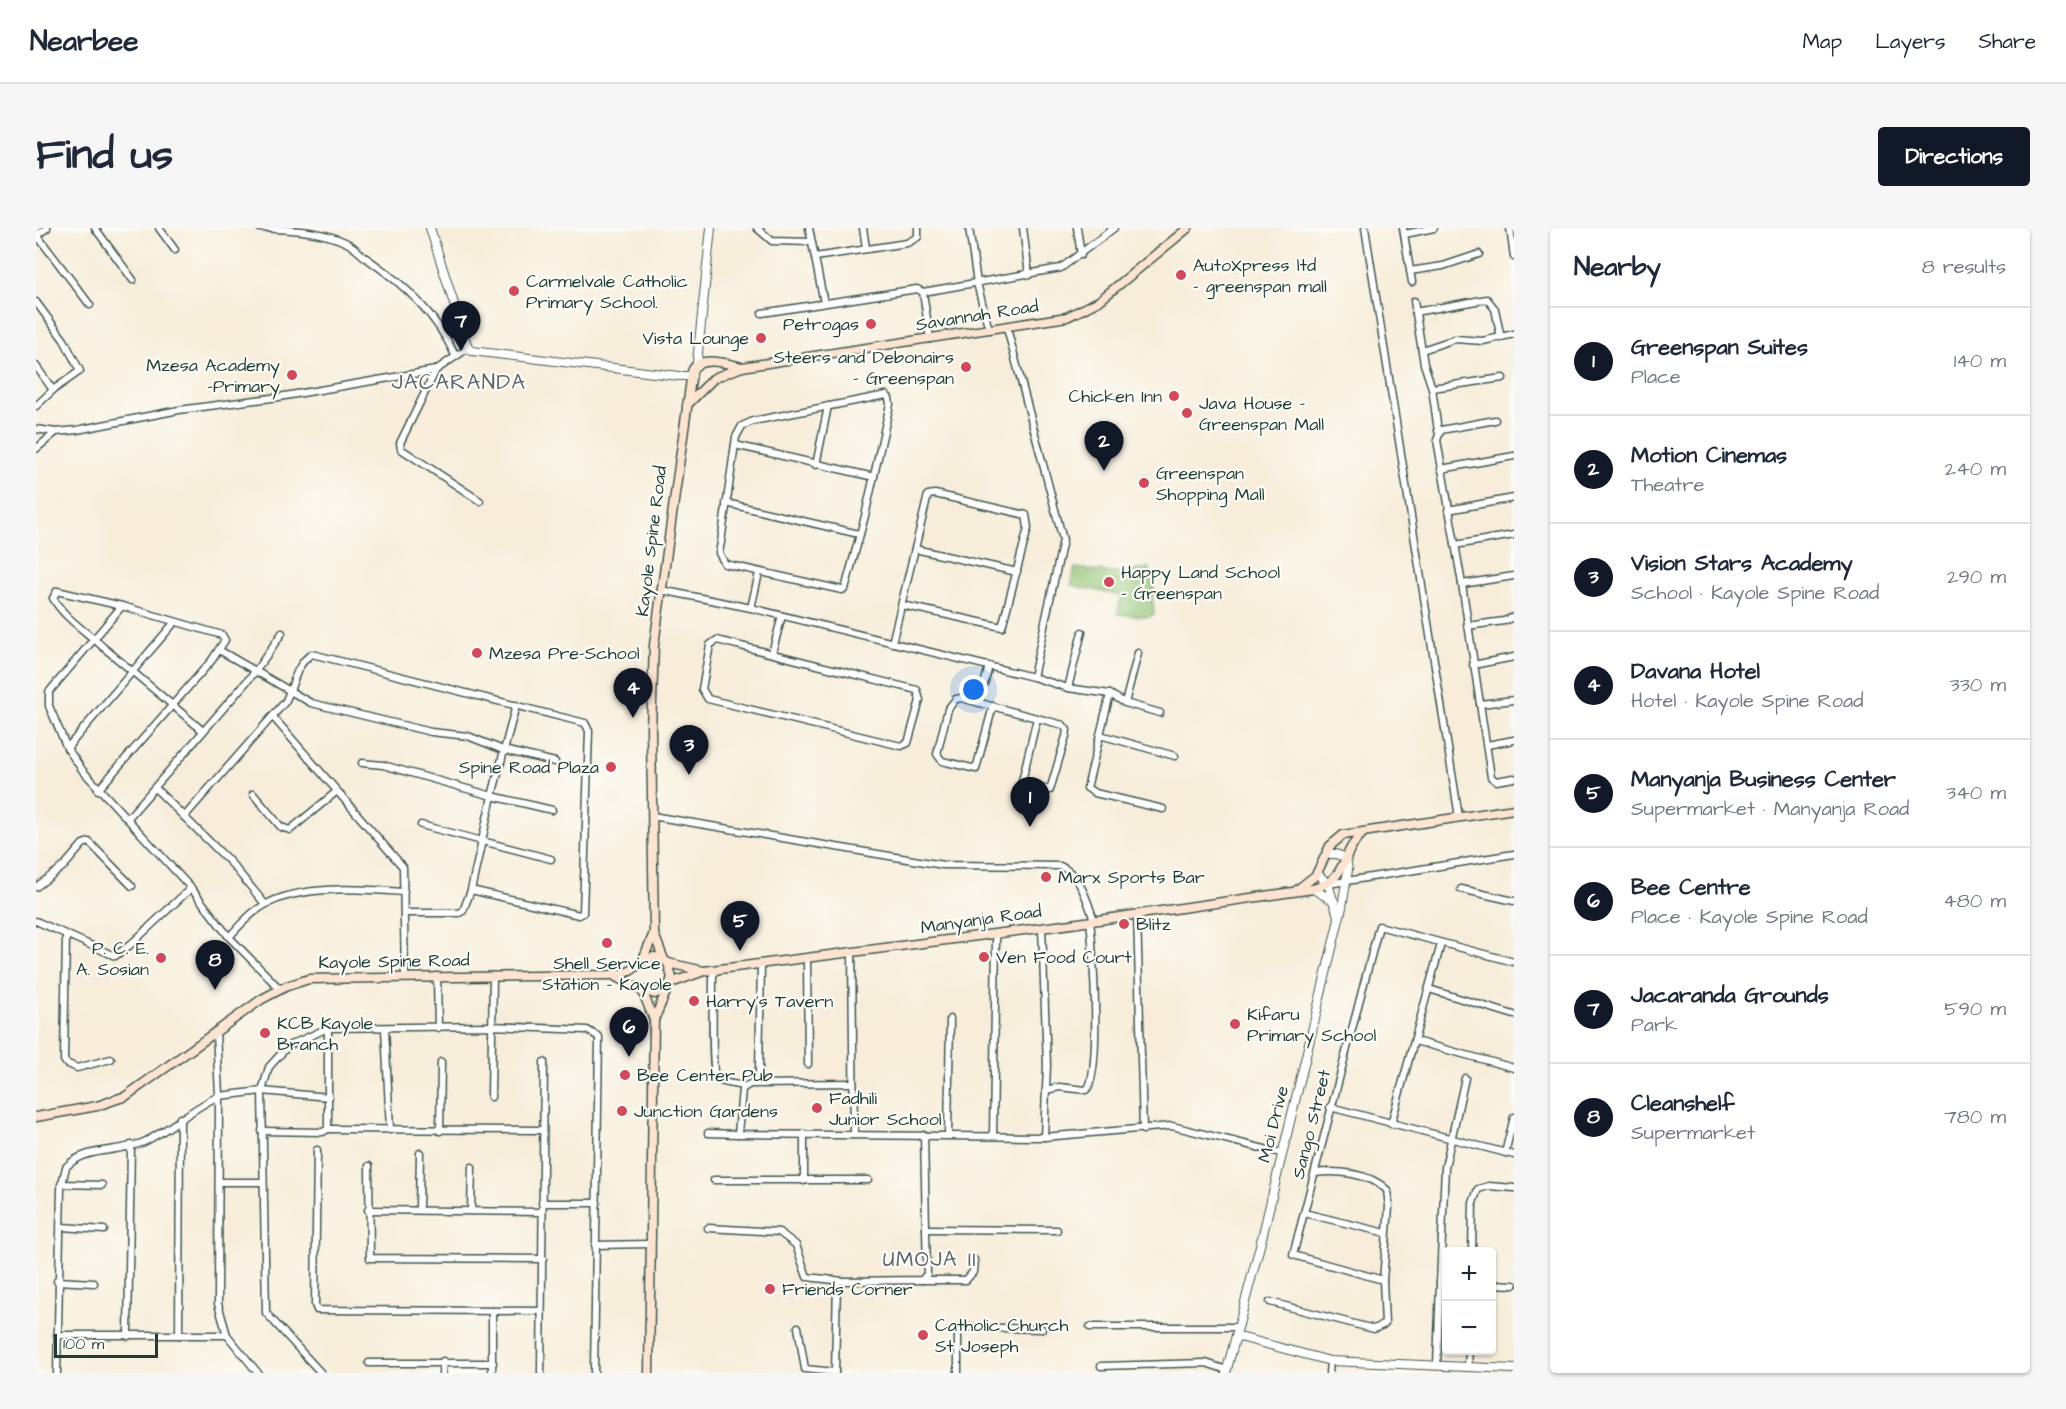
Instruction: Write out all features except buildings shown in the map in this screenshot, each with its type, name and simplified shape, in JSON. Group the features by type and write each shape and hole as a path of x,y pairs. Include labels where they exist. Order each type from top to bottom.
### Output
{"main road":[{"name":"Savannah Road","path":"710,381 742,367 1067,317 1089,308 1188,228"},
{"path":"686,405 710,381 714,369 711,363 698,362 692,368 692,376 696,382 710,381"},
{"name":"Savannah Road","path":"711,363 742,367"},
{"name":"Kayole Spine Road","path":"654,933 651,695 661,590 692,376"},
{"path":"1296,890 1317,873 1338,837 1348,833 1363,833 1514,809"},
{"path":"1328,884 1340,873 1352,844 1363,833"},
{"name":"Manyanja Road","path":"669,985 704,971 1092,921 1313,889 1328,884"},
{"path":"649,1373 654,1020 672,973 654,933"},
{"path":"654,933 635,975 654,1020"},
{"path":"610,975 625,973 641,962 654,957 704,971"},
{"path":"610,975 655,994 669,985"},
{"name":"Kayole Spine Road","path":"36,1117 97,1106 126,1096 280,989 309,979 610,975"}],"street":[{"path":"47,228 37,235 90,305"},
{"path":"95,228 133,279"},
{"path":"159,228 175,250"},
{"path":"260,228 293,230 348,243 390,274 433,316 442,328 455,355"},
{"path":"430,228 468,348 478,354 692,376"},
{"path":"698,362 711,228"},
{"path":"758,228 772,241 811,242"},
{"path":"809,228 824,303"},
{"path":"863,228 866,248"},
{"path":"815,257 914,241 918,237 918,228"},
{"path":"969,228 977,283 989,330"},
{"path":"1023,228 1029,275"},
{"path":"1077,228 1082,255"},
{"path":"762,313 916,289 923,292 1061,268 1082,255 1114,228"},
{"path":"1365,228 1459,818"},
{"path":"1412,282 1404,231 1434,228"},
{"path":"1510,228 1514,256"},
{"path":"1410,271 1443,266 1479,254"},
{"path":"923,292 930,339"},
{"path":"1415,312 1487,299 1495,309 1501,338"},
{"path":"1413,301 1432,387 1441,469 1462,584 1492,780 1496,782 1514,778"},
{"path":"36,302 64,340 80,371 53,390 36,406"},
{"path":"1006,328 1063,540 1033,677"},
{"path":"1422,350 1455,339 1483,341 1514,334"},
{"path":"468,348 436,370 401,439 401,449 480,501"},
{"path":"36,366 53,390"},
{"path":"36,429 56,432 436,370"},
{"path":"1432,387 1503,378"},
{"path":"886,395 890,398 874,477 847,584 842,590 725,564 719,553 738,430 753,421 828,406 877,396 886,395"},
{"path":"816,465 828,406"},
{"path":"1438,431 1495,420"},
{"path":"36,448 56,432"},
{"path":"735,445 874,477"},
{"path":"1441,469 1514,456"},
{"path":"892,643 928,495 946,496 1026,515 1029,522 1002,627 902,606"},
{"path":"1448,510 1514,498"},
{"path":"726,503 859,534"},
{"path":"1455,545 1514,535"},
{"path":"915,549 1017,572"},
{"path":"750,608 759,573"},
{"path":"1462,584 1514,576"},
{"path":"661,590 750,608 1033,677 1068,688 1110,694 1125,703 1160,713"},
{"path":"98,790 173,706 225,642 222,635 174,623 122,606 57,591 53,595 55,602 70,618 173,706 203,731"},
{"path":"122,606 48,692 49,706 67,748 98,790 128,818 191,888 228,937 280,989"},
{"path":"772,653 782,616"},
{"path":"1467,626 1504,621 1514,617"},
{"path":"67,748 174,623"},
{"path":"1068,688 1082,632"},
{"path":"128,818 255,672 282,633"},
{"path":"713,641 772,653 917,690 920,700 908,743 901,746 708,699 705,696 702,689 713,641"},
{"path":"219,650 311,703 430,732 468,736 503,750 555,762"},
{"path":"1125,703 1138,653"},
{"path":"184,817 273,717 287,698 288,689 302,663 312,654 588,725 583,913 579,915 471,890"},
{"path":"1473,665 1514,657"},
{"path":"979,703 989,666"},
{"path":"1110,694 1087,788 1095,793 1163,809"},
{"path":"993,706 976,769 942,761 938,754 952,703 962,698 1063,724 1067,730 1050,790 1024,784 1022,781 1037,718"},
{"path":"1480,704 1514,700"},
{"path":"406,913 459,913 463,911 471,890 503,750 516,705"},
{"path":"273,717 403,867 406,913 405,976"},
{"path":"1100,735 1175,756"},
{"path":"1486,745 1514,740"},
{"path":"362,763 383,765 492,796 552,810"},
{"path":"155,788 231,863 265,904"},
{"path":"253,794 281,827 290,830 336,792"},
{"path":"652,816 943,865 1060,866 1075,876 1092,921 1094,1060 1091,1084 1086,1090 1070,1087 1046,1090"},
{"path":"421,825 551,859"},
{"path":"36,887 54,875 83,844 89,842 132,886"},
{"path":"1326,854 1336,854 1346,858"},
{"path":"1328,884 1514,854"},
{"name":"Moi Drive","path":"1226,1371 1339,918 1348,870 1346,858"},
{"path":"1317,873 1328,884 1339,918"},
{"path":"36,921 115,956 130,945 191,888"},
{"path":"1313,889 1334,901"},
{"path":"1461,889 1514,901"},
{"path":"228,937 265,904 319,890 404,892"},
{"path":"1137,914 1143,1130"},
{"name":"Sango Street","path":"1383,1280 1293,1255 1379,926 1514,962"},
{"path":"1042,927 1046,1090 1044,1137"},
{"path":"66,935 64,1060 77,1068 111,1059"},
{"path":"993,1136 996,939"},
{"path":"1391,1124 1441,944"},
{"path":"852,953 854,1135"},
{"path":"807,959 808,1064"},
{"path":"738,1134 739,1098 747,1085 758,1079 759,1072 761,965"},
{"path":"717,970 713,975 714,1076 718,1080 747,1085 853,1083"},
{"path":"437,976 438,1028"},
{"path":"491,1097 493,976"},
{"path":"1429,989 1514,1014"},
{"path":"948,1135 950,1019"},
{"path":"321,1373 266,1313 262,1091 269,1067 288,1046 328,1028 492,1026 587,1030 598,1037 594,1373"},
{"path":"328,1028 328,1129"},
{"path":"385,1028 390,1130"},
{"path":"216,1032 221,1182 219,1304 227,1335 258,1373"},
{"path":"1415,1041 1514,1068"},
{"path":"440,1131 441,1062"},
{"path":"541,1373 544,1062"},
{"path":"1444,1247 1445,1167 1465,1078"},
{"path":"57,1373 57,1281 62,1227 61,1184 66,1167 70,1163 104,1150 144,1142 219,1096 262,1091 329,1097"},
{"path":"1330,1107 1514,1155"},
{"path":"1505,1153 1514,1117"},
{"path":"179,1335 180,1118"},
{"path":"708,1132 1044,1137 1172,1126 1281,1153"},
{"path":"262,1131 542,1130"},
{"path":"804,1134 804,1181"},
{"path":"922,1280 927,1274 924,1135"},
{"path":"128,1336 131,1145"},
{"path":"318,1150 316,1309 338,1311 541,1311"},
{"path":"420,1153 420,1210"},
{"path":"369,1166 368,1253 372,1259 543,1259"},
{"path":"471,1211 472,1167"},
{"path":"1270,1302 1374,1329 1385,1324 1383,1280 1388,1194 1382,1185 1336,1171 1315,1173"},
{"path":"714,1180 868,1180"},
{"path":"221,1182 263,1182"},
{"path":"61,1184 102,1185"},
{"path":"1472,1247 1473,1203 1478,1189 1490,1186 1514,1188"},
{"path":"542,1203 597,1203"},
{"path":"368,1210 542,1212"},
{"path":"1304,1213 1386,1233"},
{"path":"62,1227 104,1230"},
{"path":"708,1228 779,1232 796,1245 807,1277 837,1281 966,1280 973,1272 974,1260"},
{"path":"926,1229 1057,1230"},
{"path":"595,1245 650,1244"},
{"path":"57,1281 94,1283"},
{"path":"798,1327 805,1369 835,1372 837,1281"},
{"path":"1496,1284 1514,1285"},
{"path":"1437,1365 1442,1297"},
{"path":"492,1311 492,1373"},
{"path":"958,1373 960,1327 1042,1329"},
{"path":"1090,1327 1237,1332 1330,1361 1514,1369"},
{"path":"57,1335 227,1335"},
{"path":"1468,1367 1469,1355"},
{"path":"369,1363 442,1361 493,1363"},
{"path":"442,1361 442,1373"},
{"path":"1329,1373 1330,1361"},
{"path":"1101,1366 1206,1363 1226,1371"}],"green space":[{"path":"1075,568 1121,574 1149,568 1155,592 1152,597 1154,614 1149,617 1117,614 1122,596 1071,585"}],"place":[{"name":"AutoXpress ltd - greenspan mall","path":"1181,275"},
{"name":"Carmelvale Catholic Primary School.","path":"514,291"},
{"name":"Petrogas","path":"871,324"},
{"name":"Vista Lounge","path":"761,338"},
{"name":"Jacaranda Grounds","path":"461,351"},
{"name":"Steers and Debonairs - Greenspan","path":"966,367"},
{"name":"Mzesa Academy -Primary","path":"292,375"},
{"name":"Chicken Inn","path":"1174,396"},
{"name":"Java House - Greenspan Mall","path":"1187,413"},
{"name":"Motion Cinemas","path":"1104,471"},
{"name":"Greenspan Shopping Mall","path":"1144,483"},
{"name":"Happy Land School - Greenspan","path":"1109,582"},
{"name":"Mzesa Pre-School","path":"477,653"},
{"name":"Davana Hotel","path":"633,718"},
{"name":"Spine Road Plaza","path":"611,767"},
{"name":"Vision Stars Academy","path":"689,775"},
{"name":"Greenspan Suites","path":"1030,827"},
{"name":"Marx Sports Bar","path":"1046,877"},
{"name":"Blitz","path":"1124,924"},
{"name":"Shell Service Station - Kayole","path":"607,943"},
{"name":"Manyanja Business Center","path":"740,951"},
{"name":"Ven Food Court","path":"984,957"},
{"name":"P. C. E. A. Sosian","path":"161,958"},
{"name":"Cleanshelf","path":"215,990"},
{"name":"Harry's Tavern","path":"694,1001"},
{"name":"Kifaru Primary School","path":"1235,1024"},
{"name":"KCB Kayole Branch","path":"265,1033"},
{"name":"Bee Centre","path":"629,1057"},
{"name":"Bee Center Pub","path":"625,1075"},
{"name":"Fadhili Junior School","path":"817,1108"},
{"name":"Junction Gardens","path":"622,1111"},
{"name":"Friends Corner","path":"770,1289"},
{"name":"Catholic Church St Joseph","path":"923,1335"}],"district":[{"name":"JACARANDA","path":"459,382"},
{"name":"UMOJA II","path":"930,1259"}]}
